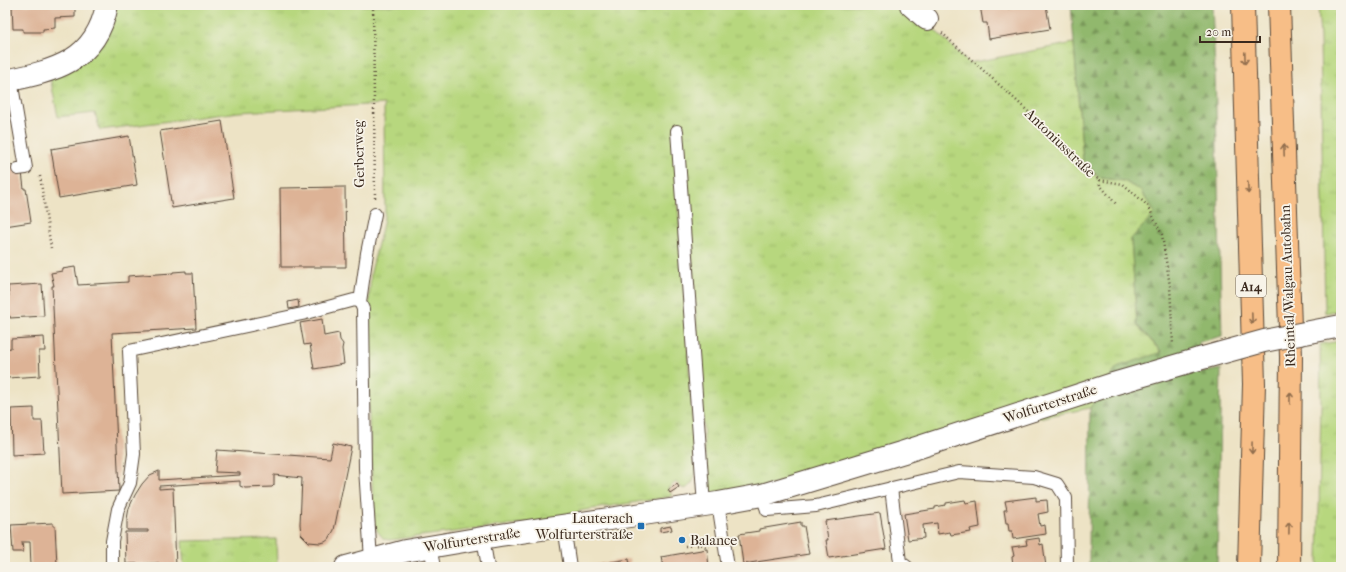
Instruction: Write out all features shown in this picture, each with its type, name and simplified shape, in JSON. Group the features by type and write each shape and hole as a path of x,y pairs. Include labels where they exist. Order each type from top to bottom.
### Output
{"highway":[{"name":"A14","path":"1243,5 1254,384 1249,567"},
{"name":"Rheintal/Walgau Autobahn","path":"1279,5 1291,357 1289,567"}],"street":[{"path":"8,81 42,73 68,63 84,50 96,35 104,18 107,5"},
{"name":"Wolfurterstraße","path":"346,567 405,552 432,557 483,538 762,495 904,452 1068,398 1174,366 1264,342 1341,326"}],"lane":[{"path":"8,81 26,168 18,169"},
{"path":"677,131 711,504 726,552 728,567"},
{"path":"371,560 365,468 363,309 360,302 367,253 375,214"},
{"path":"112,567 112,541 118,509 130,484 134,454 129,351 302,314 354,300 360,302"},
{"path":"762,495 767,510 816,506 959,472 1034,477 1057,484 1066,498 1067,567"},
{"path":"891,488 900,562 907,567"},
{"path":"564,526 570,567"},
{"path":"483,538 488,567"}],"path":[{"name":"Gerberweg","path":"373,5 375,214"},
{"name":"Antoniusstraße","path":"919,12 1016,100 1099,180 1123,184 1148,206 1162,235 1170,286 1174,366"},
{"path":"1099,180 1100,185 1116,204"},
{"path":"685,546 701,544 710,548 713,554 726,552"}],"green space":[{"path":"113,5 909,5 969,63 1074,43 1083,161 1101,178 1124,181 1141,191 1155,214 1131,239 1137,325 1162,353 1117,367 1090,408 1007,424 708,501 687,175 681,129 673,130 696,472 691,484 685,489 680,487 676,482 668,488 672,495 669,497 579,511 579,516 390,540 384,539 377,531 374,521 369,418 368,320 371,272 385,210 384,104 239,112 100,130 95,113 58,117 50,77"},
{"path":"1071,5 1212,5 1222,336 1199,342 1199,373 1221,369 1217,567 1089,567 1090,408 1117,367 1162,352 1137,325 1131,239 1155,213 1141,191 1124,181 1101,178 1083,161"},
{"path":"1318,5 1341,5 1341,310 1325,313 1320,37"},
{"path":"1341,341 1341,567 1318,567 1321,400 1320,344"},
{"path":"276,539 277,567 184,567 182,541"}],"building":[{"path":"12,5 75,5 75,17 55,18 55,28 43,29 43,32 23,32 23,29 13,29"},
{"path":"980,5 1004,5 1005,9 1016,8 1015,5 1046,5 1050,29 989,39 987,23 983,23"},
{"path":"5,117 9,131 5,132"},
{"path":"222,121 234,198 172,208 160,131"},
{"path":"129,136 137,185 59,198 51,149"},
{"path":"14,165 22,172 31,222 5,226 5,166"},
{"path":"345,187 346,267 281,267 280,188"},
{"path":"75,267 78,285 128,282 128,276 186,271 186,273 193,273 196,328 112,333 119,491 62,494 52,286 54,286 51,273 62,271 62,269"},
{"path":"42,284 44,316 5,317 5,297 9,296 8,286"},
{"path":"298,300 299,307 289,309 288,302"},
{"path":"322,319 324,336 339,333 340,340 343,344 342,349 344,364 314,369 310,344 304,345 300,323"},
{"path":"44,337 45,351 39,351 40,376 7,378 5,349 11,348 11,339"},
{"path":"34,408 34,421 42,421 44,453 12,455 11,409"},
{"path":"333,443 351,447 334,530 329,539 325,542 309,542 301,534 302,478 274,475 274,485 272,487 245,488 240,486 240,481 159,486 159,489 173,488 176,567 159,567 159,563 126,564 125,532 148,532 148,530 127,530 127,519 129,508 135,495 150,475 159,471 159,480 240,475 240,473 215,472 217,450 330,458"},
{"path":"677,484 679,487 670,493 668,490"},
{"path":"1036,497 1036,501 1047,500 1048,512 1038,514 1040,526 1045,525 1046,534 1013,539 1012,531 1009,531 1008,523 1006,523 1004,510 1007,510 1005,501"},
{"path":"965,500 966,503 977,501 980,527 970,529 971,532 951,535 950,532 938,534 937,523 923,525 924,538 908,540 904,514 935,509 935,507 946,505 946,503"},
{"path":"880,513 886,549 829,558 825,521"},
{"path":"801,522 801,526 804,526 809,554 743,564 739,534"},
{"path":"53,523 53,526 55,526 57,565 31,566 30,542 22,542 23,552 13,552 11,525"},
{"path":"671,526 672,530 660,532 660,528"},
{"path":"1039,538 1040,545 1043,544 1046,567 1013,567 1012,557 1014,556 1012,547 1027,545 1026,540"},
{"path":"707,549 709,567 663,567 661,557"},
{"path":"629,559 630,567 594,567 593,565"},
{"path":"893,562 894,567 867,567 867,566"}],"place":[{"name":"Lauterach Wolfurterstraße","path":"641,526"},
{"name":"Balance","path":"682,540"}]}
